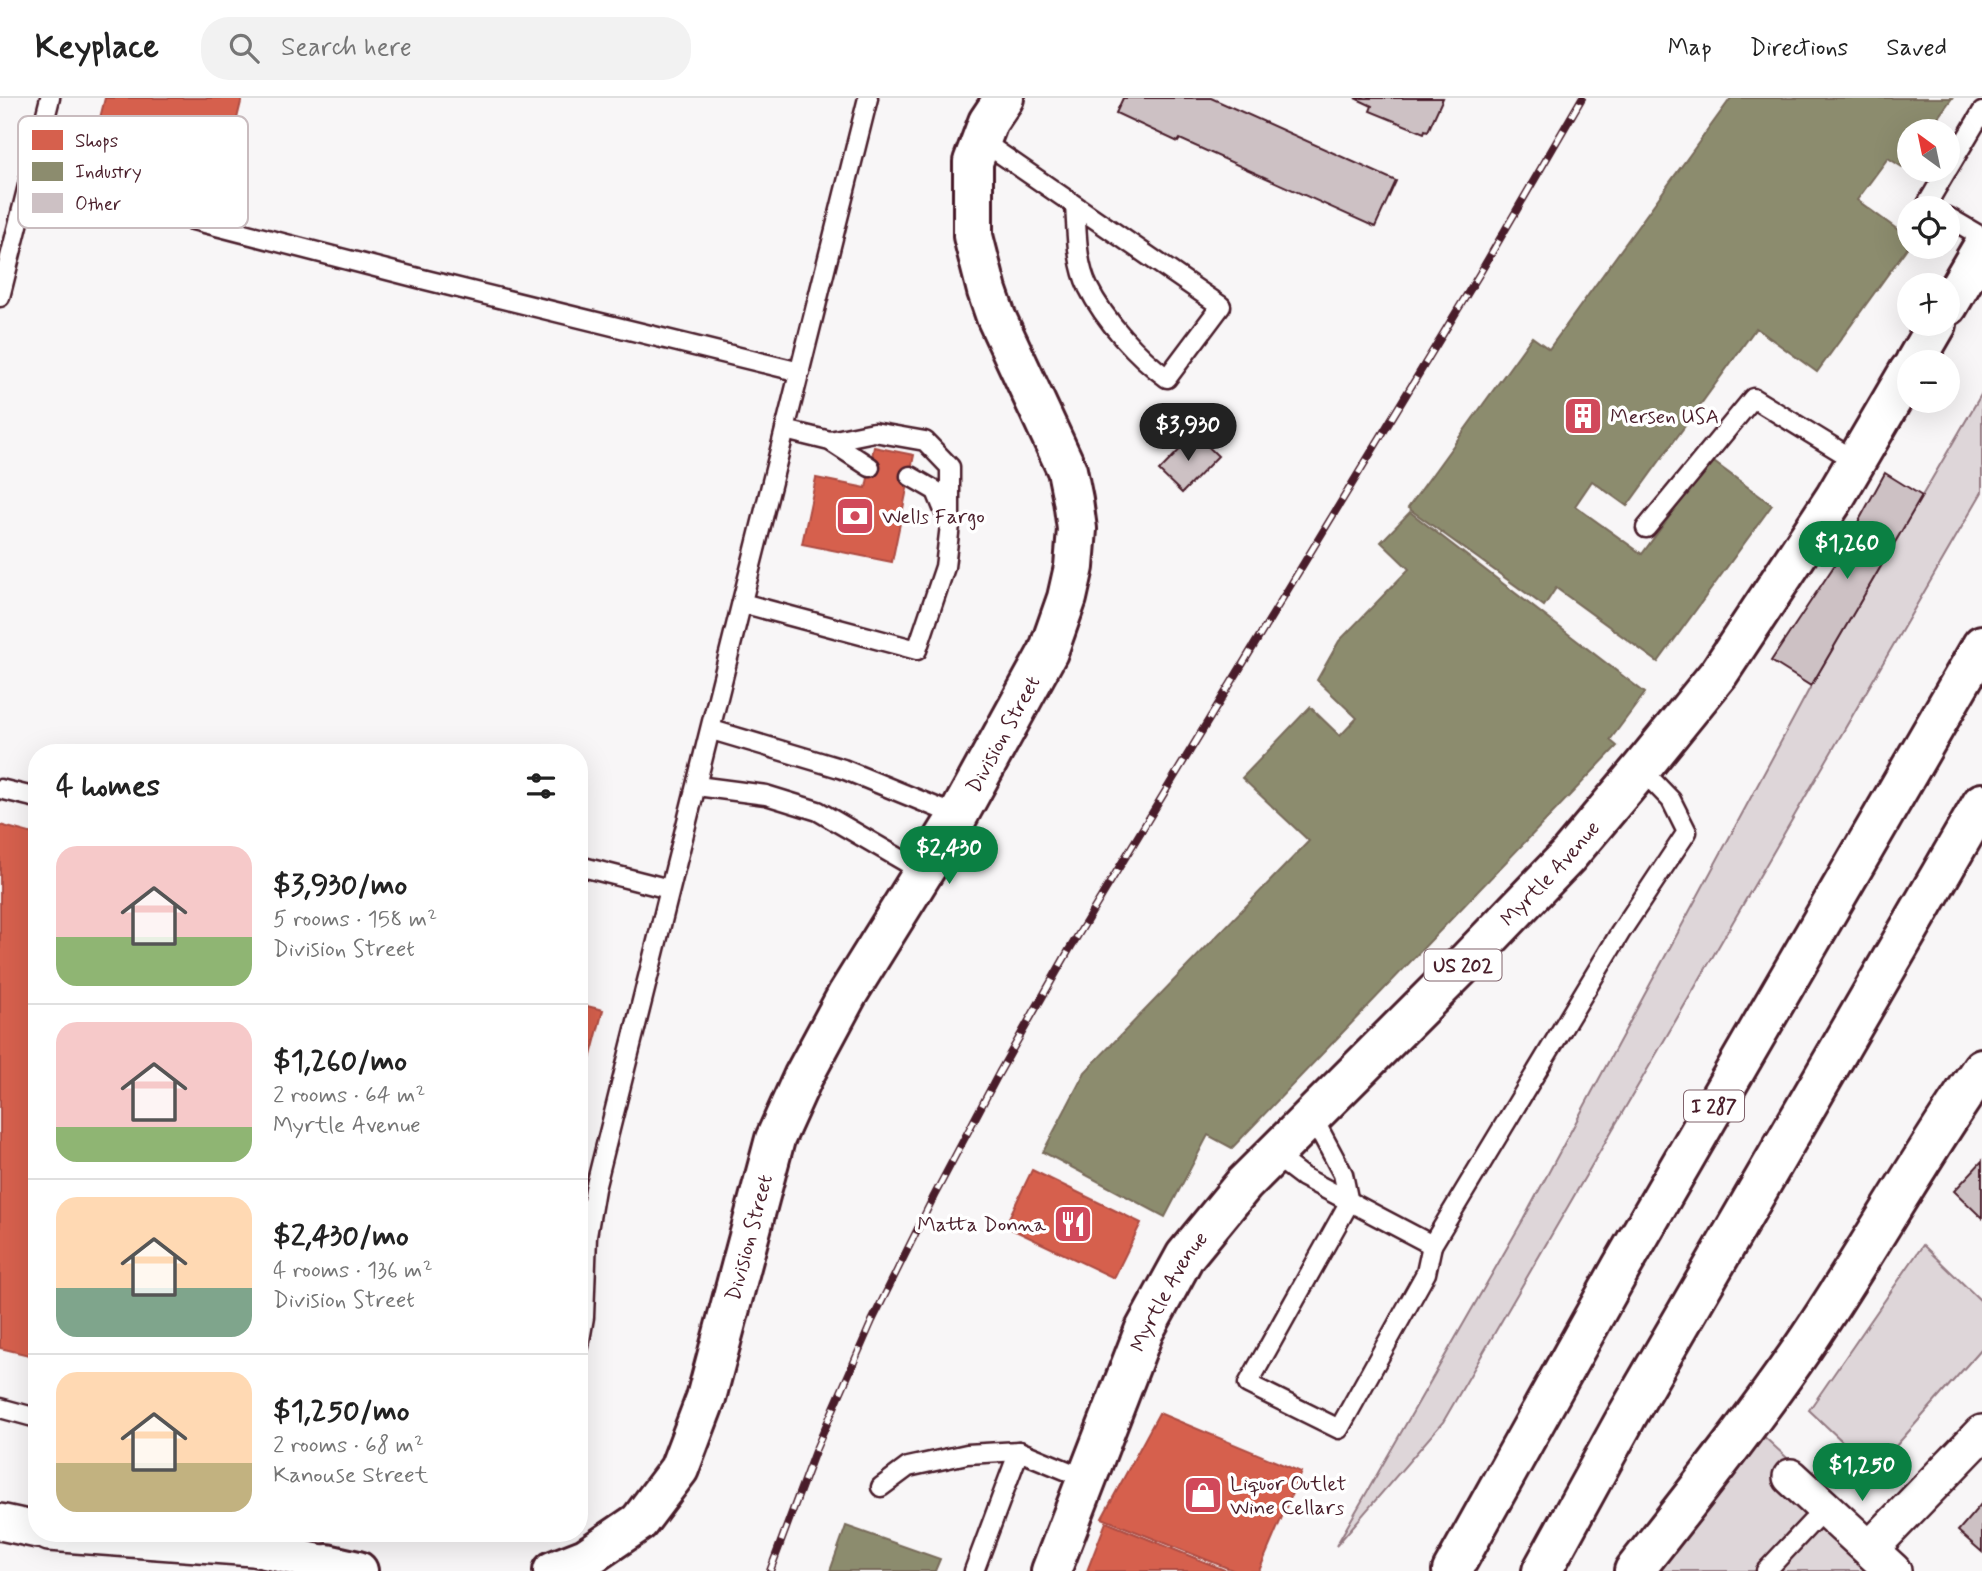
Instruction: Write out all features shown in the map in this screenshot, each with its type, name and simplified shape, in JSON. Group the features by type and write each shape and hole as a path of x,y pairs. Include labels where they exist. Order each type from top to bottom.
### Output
{"main road":[{"name":"Division Street","path":"553,1571 586,1558 639,1522 679,1469 706,1398 775,1139 803,1077 847,995 958,816 1048,652 1067,598 1074,567 1077,529 1067,470 996,317 973,236 973,162 988,122 1004,98"},
{"path":"1960,286 1982,248"},
{"name":"Myrtle Avenue","path":"1051,1571 1144,1331 1185,1256 1244,1185 1486,942 1567,856 1641,769 1719,673 1834,499 1897,391"},
{"name":"I 287","path":"1452,1571 1622,1266 1982,645"},
{"path":"1542,1571 1633,1405 1982,803"},
{"path":"1634,1571 1805,1345 1950,1113 1982,1068"}],"street":[{"path":"1791,1477 1882,1560 1982,1433"},
{"path":"0,1522 28,1528"},
{"path":"171,1542 253,1548 337,1569"}],"lane":[{"path":"46,116 50,98"},
{"path":"588,1230 595,1189 669,889 712,730 868,98"},
{"path":"1960,149 1982,112"},
{"path":"982,141 1075,205 1221,306 1167,378 1144,361 1113,324 1088,286 1078,248 1075,205"},
{"path":"1960,224 1982,237"},
{"path":"0,297 18,226"},
{"path":"224,228 800,372"},
{"path":"1646,528 1753,398 1856,461"},
{"path":"785,430 830,441 870,467"},
{"path":"742,603 917,650 945,567 950,526 950,467 925,441 874,432 830,441"},
{"path":"910,476 936,491 950,526"},
{"path":"712,730 843,769 958,816"},
{"path":"1312,1116 1343,1174 1349,1203 1248,1384 1339,1429 1426,1273 1432,1245 1620,933 1687,832 1671,800 1641,769"},
{"path":"697,786 766,795 818,811 923,872"},
{"path":"0,789 28,796"},
{"path":"588,868 669,889"},
{"path":"1274,1154 1303,1177 1432,1245"},
{"path":"0,1408 28,1416"},
{"path":"974,1571 1019,1451"},
{"path":"881,1487 908,1467 967,1454 1019,1451 1087,1479"},
{"path":"1766,1571 1825,1508"}],"shaded area":[{"path":"1982,393 1982,492 1443,1422 1336,1546 1523,1220 1811,686"},
{"path":"1923,1245 1982,1302 1982,1348 1874,1471 1809,1410"},
{"path":"1759,1432 1909,1571 1659,1571 1664,1560"}],"building: Shops":[{"path":"105,98 242,98 238,116 100,116"},
{"name":"Wells Fargo","path":"874,447 914,455 892,562 802,544 816,478 866,488"},
{"path":"0,825 28,833 28,1355 0,1348"},
{"path":"588,1006 603,1010 588,1067"},
{"name":"Matta Donna","path":"1032,1170 1141,1223 1114,1278 1005,1226"},
{"name":"Liquor Outlet Wine Cellars","path":"1159,1413 1301,1472 1259,1571 1235,1571 1102,1518"},
{"path":"1106,1522 1227,1571 1087,1571"}],"building: Industry":[{"name":"Mersen USA","path":"1731,98 1952,98 1937,119 1897,119 1897,164 1888,158 1857,200 1897,229 1899,259 1817,372 1756,328 1627,506 1592,481 1575,506 1642,554 1711,460 1772,505 1658,662 1556,588 1544,606 1408,508 1532,337 1549,349"},
{"path":"1410,512 1645,693 1610,740 1617,746 1232,1148 1208,1135 1165,1217 1043,1152 1085,1072 1309,841 1242,778 1310,707 1340,736 1357,718 1317,680 1339,641 1409,569 1381,542"},
{"path":"846,1526 940,1559 935,1571 830,1571"}],"building: Other":[{"path":"1123,98 1211,98 1396,181 1375,227 1116,113"},
{"path":"1355,98 1443,98 1428,131 1425,130 1424,133 1370,111 1372,106"},
{"path":"1195,434 1218,456 1182,493 1159,471"},
{"path":"1885,473 1922,496 1811,686 1771,661 1834,566"},
{"path":"1982,1161 1982,1218 1954,1191"},
{"path":"1982,1503 1982,1552 1958,1531"}],"railway":[{"path":"770,1571 815,1451 872,1321 999,1073 1069,950 1480,273 1582,98"}],"place":[{"name":"Mersen USA","path":"1583,416"},
{"name":"Wells Fargo","path":"855,516"},
{"name":"Matta Donna","path":"1073,1224"},
{"name":"Liquor Outlet Wine Cellars","path":"1203,1495"}]}
